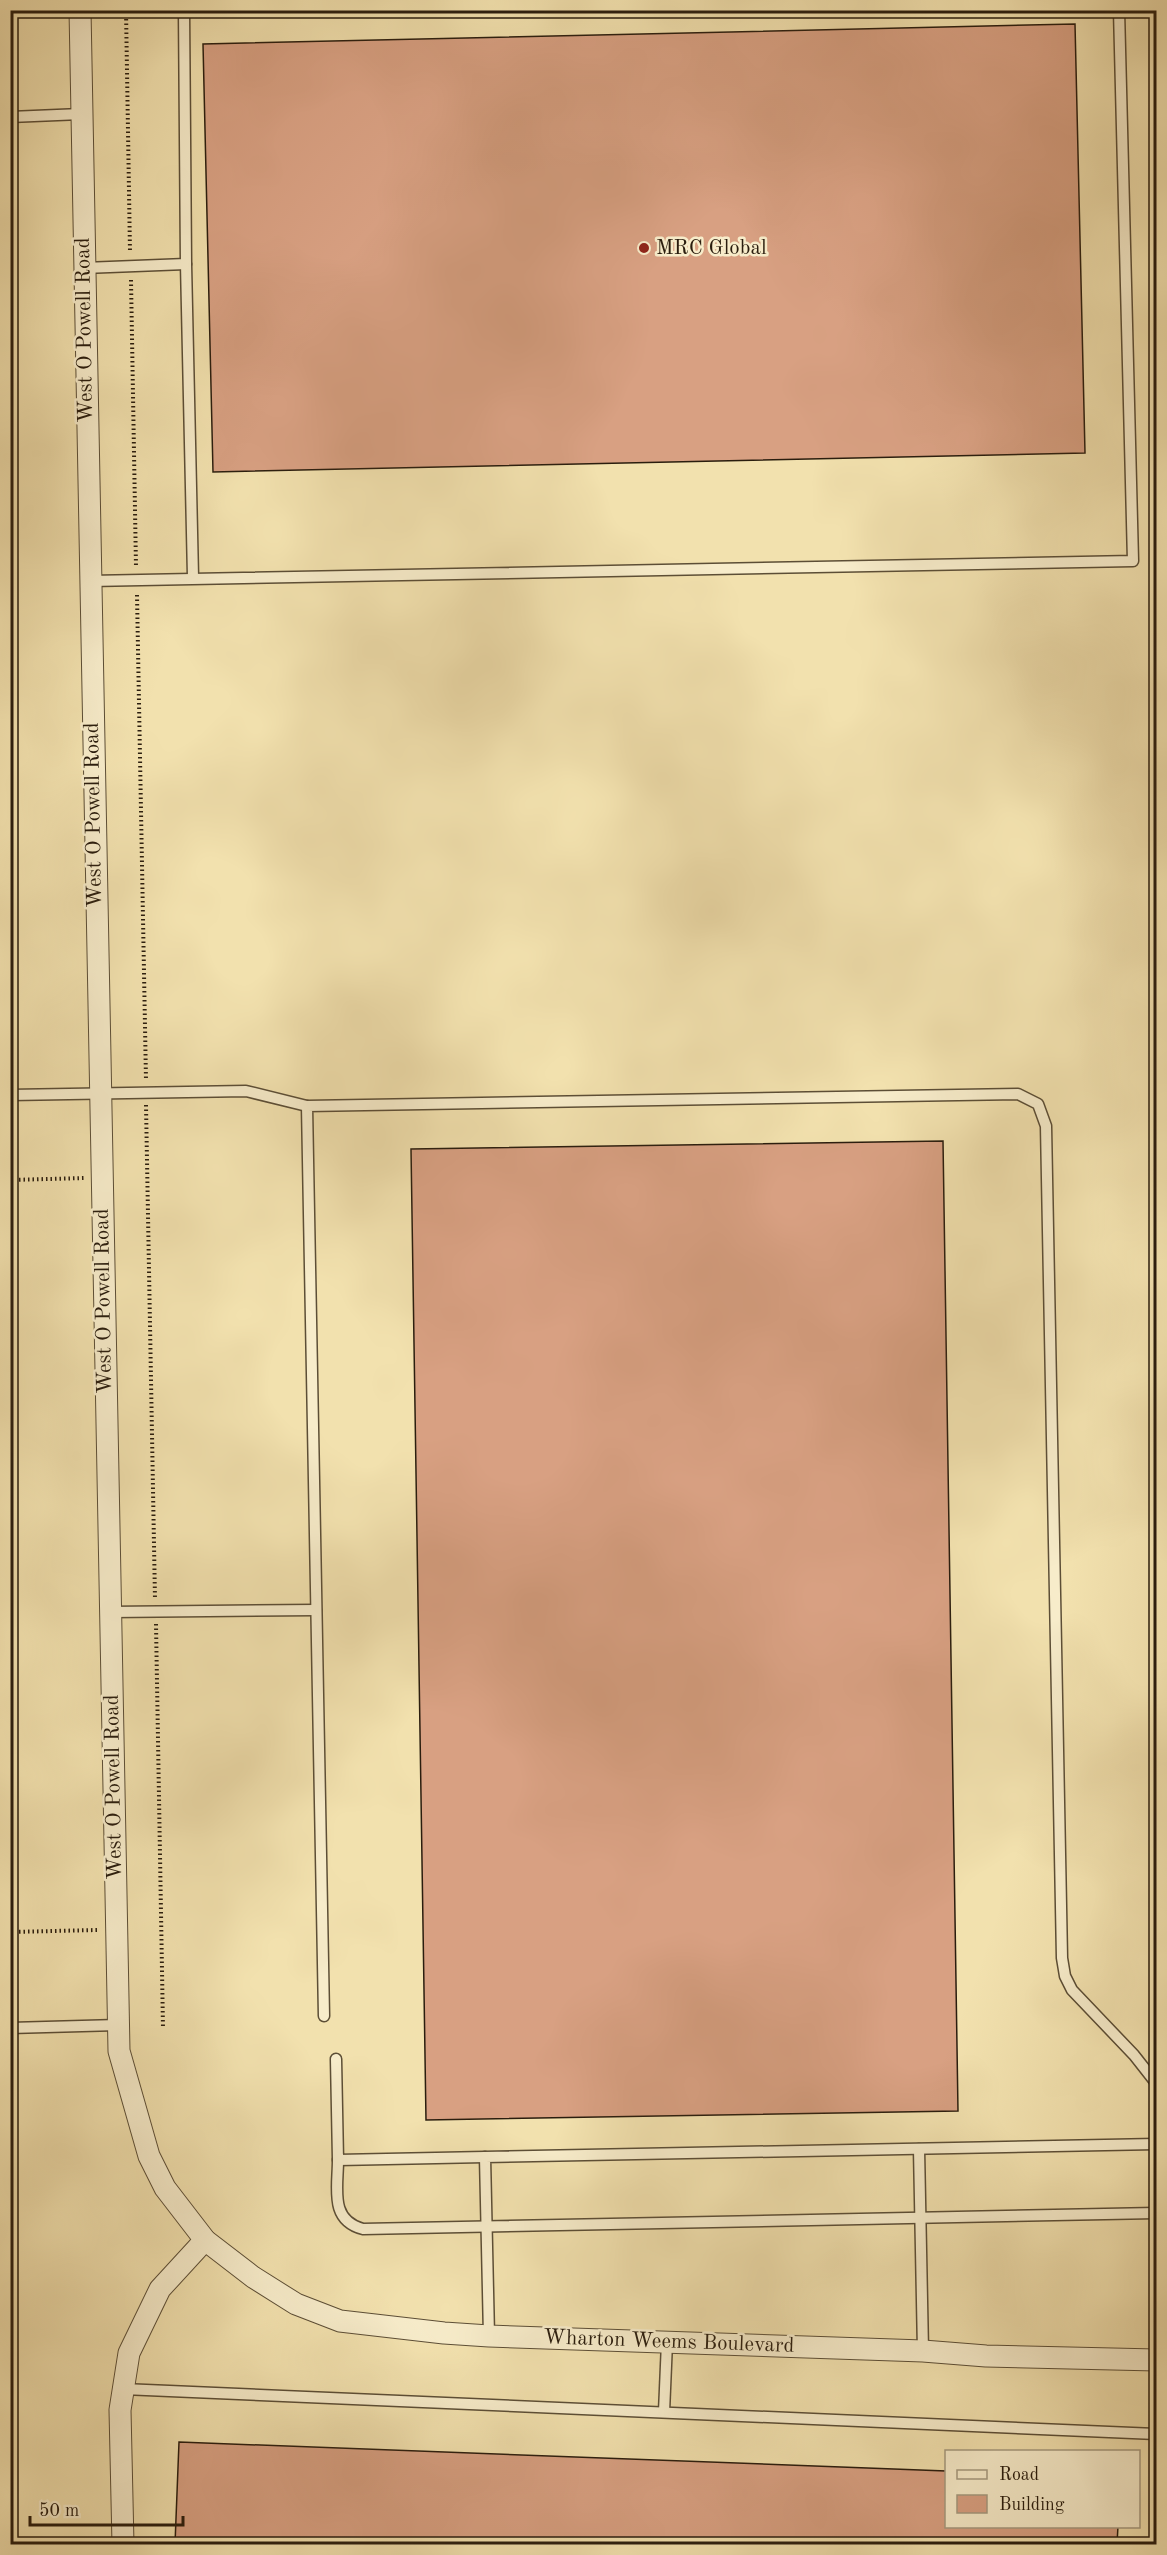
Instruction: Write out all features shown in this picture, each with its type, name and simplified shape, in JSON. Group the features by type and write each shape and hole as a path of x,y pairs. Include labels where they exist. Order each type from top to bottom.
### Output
{"street":[{"name":"West O Powell Road","path":"80,10 83,268 119,2052 148,2156 165,2188 205,2240"},
{"name":"Wharton Weems Boulevard","path":"205,2240 253,2277 296,2304 340,2321 489,2336 923,2351 986,2356 1156,2360"},
{"path":"123,2544 120,2410 129,2353 160,2289 205,2240"}],"lane":[{"path":"184,10 186,264 193,578"},
{"path":"90,580 1133,561 1119,10"},
{"path":"10,117 81,114"},
{"path":"83,268 186,264"},
{"path":"10,1095 246,1091 307,1106 1018,1094 1038,1104 1046,1126 1062,1958 1065,1976 1072,1990 1134,2055 1156,2083"},
{"path":"307,1106 324,2016"},
{"path":"110,1612 316,1610"},
{"path":"10,2028 118,2025"},
{"path":"336,2059 338,2204 345,2221 363,2229 1156,2213"},
{"path":"338,2160 1156,2144"},
{"path":"919,2149 923,2351"},
{"path":"485,2157 489,2336"},
{"path":"664,2412 667,2342"},
{"path":"123,2389 1156,2434"}],"path":[{"path":"126,10 163,2028"},
{"path":"10,1180 101,1178"},
{"path":"10,1932 116,1929"}],"building":[{"name":"MRC Global","path":"1075,24 1085,453 213,472 203,44"},
{"path":"943,1141 958,2111 426,2120 411,1149"},
{"path":"179,2442 945,2471 945,2528 1118,2528 1117,2544 175,2544"}],"place":[{"name":"MRC Global","path":"644,248"}]}
